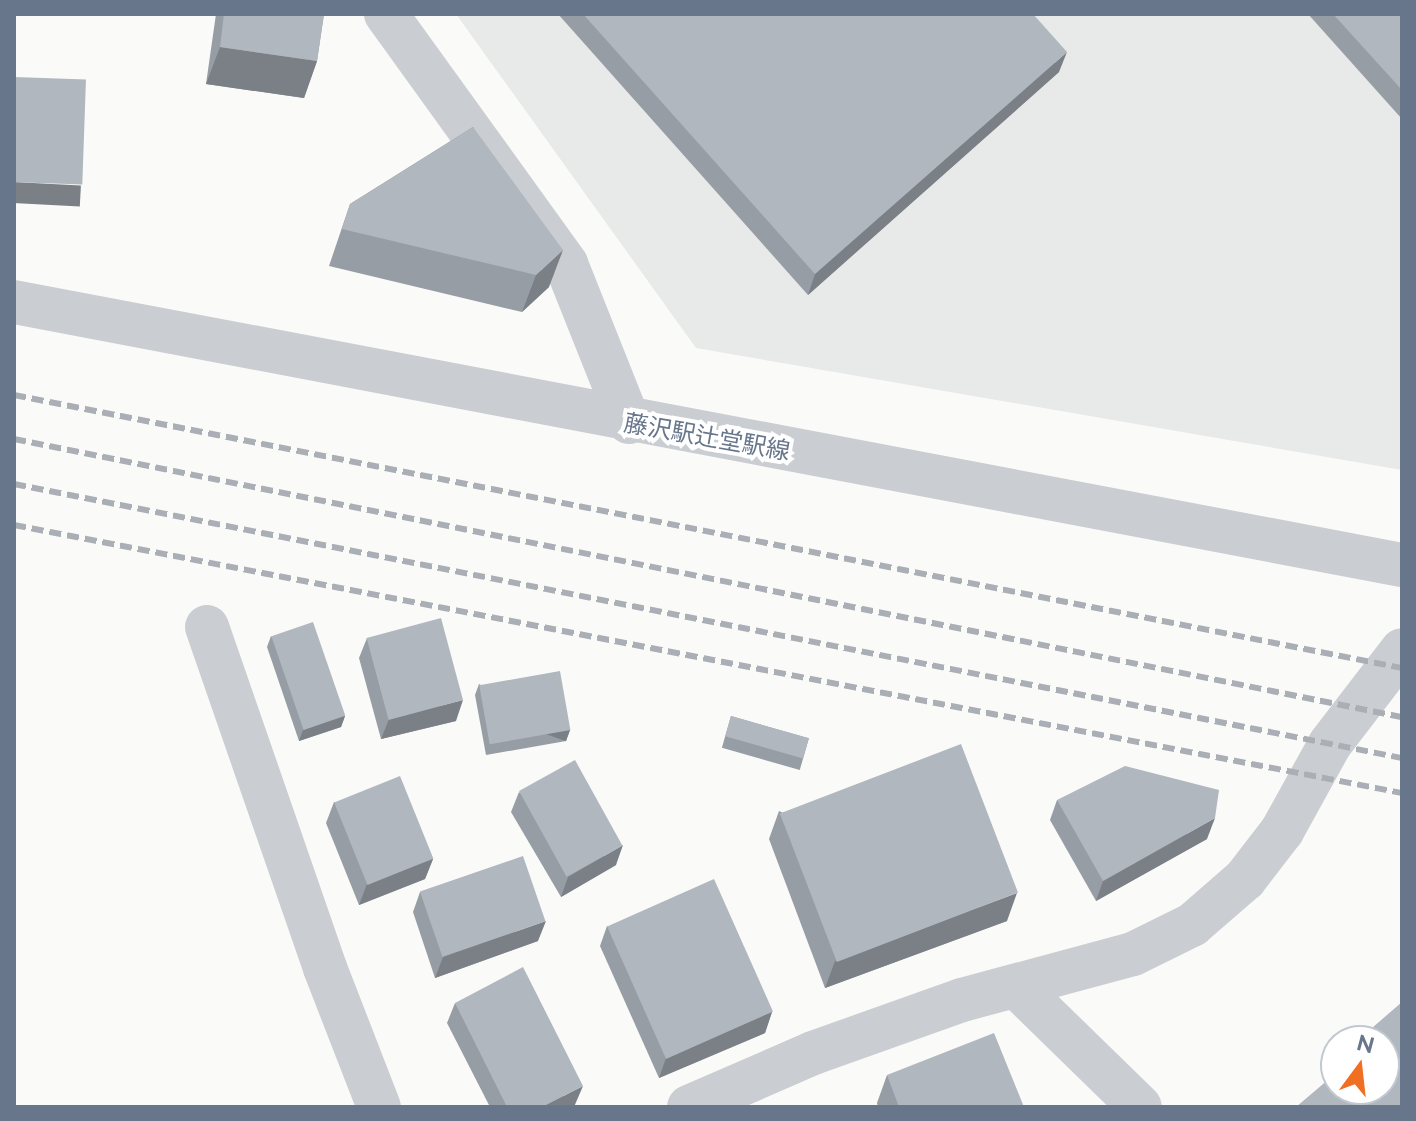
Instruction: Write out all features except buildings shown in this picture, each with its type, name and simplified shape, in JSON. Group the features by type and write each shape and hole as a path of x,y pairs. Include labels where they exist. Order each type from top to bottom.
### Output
{"street":[{"path":"386,14 566,264 629,422"},
{"name":"藤沢駅辻堂駅線","path":"14,302 629,422 1402,565"},
{"path":"207,627 325,968 379,1107"},
{"path":"689,1107 813,1053 1016,986 1133,954 1192,925 1245,879 1282,831 1330,744 1402,650"},
{"path":"1016,986 1140,1107"}],"shaded area":[{"path":"456,14 1402,14 1402,470 696,348"}],"railway":[{"path":"14,395 1402,668"},
{"path":"14,439 1402,717"},
{"path":"14,484 1402,758"},
{"path":"14,525 1402,793"}]}
